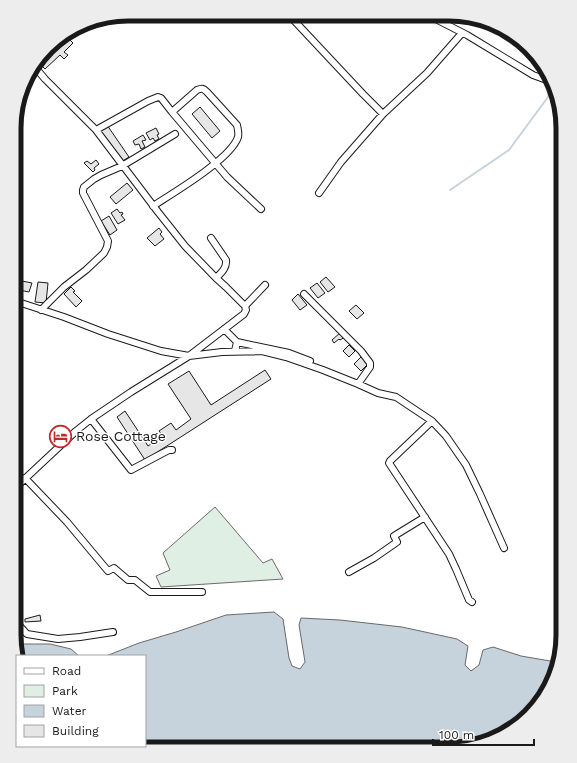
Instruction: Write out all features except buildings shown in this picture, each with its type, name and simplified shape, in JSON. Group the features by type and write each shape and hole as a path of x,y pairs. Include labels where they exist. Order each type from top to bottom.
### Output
{"street":[{"path":"295,21 383,114"},
{"path":"439,21 533,75 544,79"},
{"path":"319,193 341,162 383,114 426,73 462,33"},
{"path":"21,482 91,419 189,356 244,314 246,310 245,306 185,246 122,166 96,130 38,70"},
{"path":"153,206 215,164 226,154 238,138 239,131 237,125 204,89 201,88 197,90 172,112"},
{"path":"96,130 148,101 158,97 161,98 215,164 260,209"},
{"path":"41,310 64,287 86,270 104,253 107,247 108,241 83,190 84,187 97,177 122,166 175,134"},
{"path":"211,238 226,260 224,270 216,278"},
{"path":"245,306 265,285"},
{"path":"304,294 361,351 370,362 370,367 358,384"},
{"path":"21,304 64,317 108,334 161,351 189,356 235,351 262,351 323,370 378,393 396,397 432,421 446,436 466,465 504,548"},
{"path":"224,329 237,342 289,353 310,360"},
{"path":"235,351 237,342"},
{"path":"91,419 131,470 169,450 172,450"},
{"path":"432,421 389,462 449,554 469,600 472,602"},
{"path":"25,478 68,522 108,571 114,568 128,580 135,580 150,592 202,592"},
{"path":"349,572 374,558 397,542 394,536 425,517"},
{"path":"21,628 27,634 58,639 113,632"}],"green space":[{"path":"215,507 263,563 272,559 283,579 161,587 156,576 170,570 163,553"}],"water":[{"path":"274,612 283,619 289,658 292,666 300,669 305,662 299,625 301,618 340,620 402,627 457,639 468,646 465,665 471,671 479,665 483,650 493,647 521,656 552,661 545,682 538,694 520,715 490,734 463,741 146,742 146,655 109,655 139,643 226,615"},
{"path":"21,644 50,644 71,649 78,655 23,655"}],"waterway":[{"path":"450,190 509,150 548,97 549,92"}],"place":[{"name":"Rose Cottage","path":"60,436"}]}
